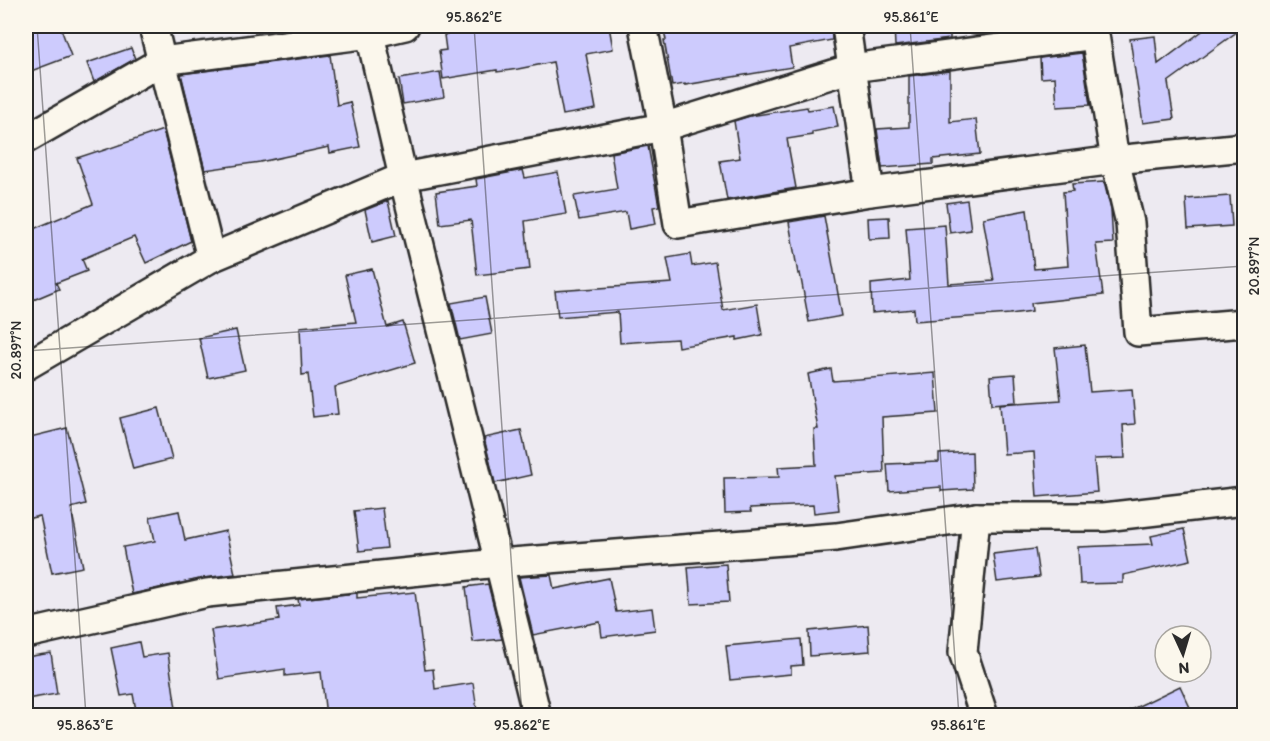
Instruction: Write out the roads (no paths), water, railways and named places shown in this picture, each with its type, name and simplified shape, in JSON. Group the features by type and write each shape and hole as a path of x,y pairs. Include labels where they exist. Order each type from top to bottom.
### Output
{"street":[{"path":"153,26 211,258"},
{"path":"26,139 162,61 369,29 405,26"},
{"path":"643,26 663,127 678,224 870,192 1115,160 1245,147"},
{"path":"846,26 870,192"},
{"path":"369,29 403,177 537,716"},
{"path":"26,366 211,258 403,177 663,127 852,68 1095,35 1115,160 1130,223 1138,332 1245,323"},
{"path":"26,634 207,593 498,563 836,537 976,517 1104,516 1245,501"},
{"path":"976,517 963,652 984,716"}]}
